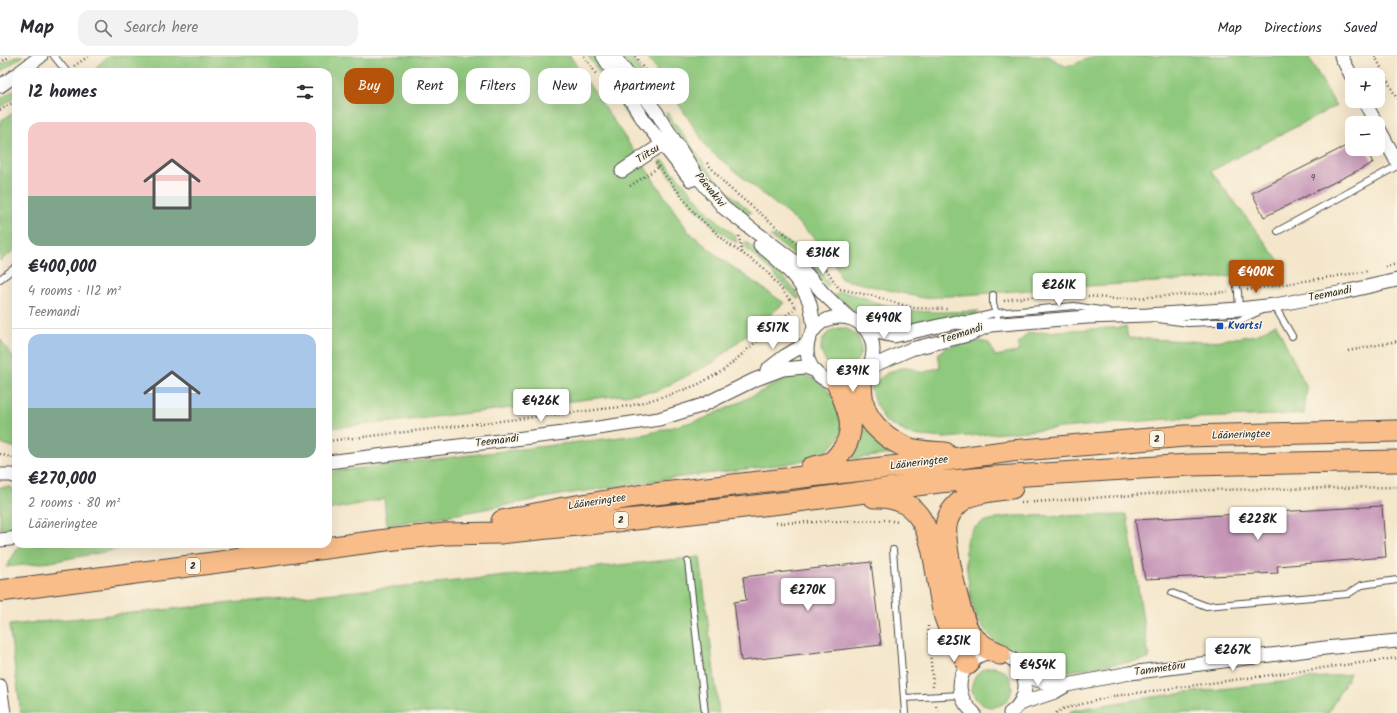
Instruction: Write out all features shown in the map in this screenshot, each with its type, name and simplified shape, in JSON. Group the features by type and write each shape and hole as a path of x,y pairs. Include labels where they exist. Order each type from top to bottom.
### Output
{"highway":[{"path":"864,372 861,392 864,408 873,424 892,441 909,448 932,452 952,453 982,450 1011,451"},
{"path":"774,479 831,462 839,455 848,440 851,427 848,409 837,383"},
{"name":"Lääneringtee","path":"445,534 572,507 637,496 774,479 916,464 1011,451 1185,436 1397,431"},
{"name":"Lääneringtee","path":"332,547 445,534 500,533 798,501 953,481 1190,465 1397,461"},
{"path":"1000,654 984,648 971,635 963,620 958,603 947,542 946,526 950,515 958,504 967,497 978,494 1123,469"},
{"path":"798,501 882,496 908,504 918,512 927,529 935,559 944,614 950,630 968,664"},
{"name":"Lääneringtee","path":"0,591 325,548"}],"street":[{"path":"25,68 41,56"},
{"name":"Päevakivi","path":"603,56 644,121 668,140 724,208 798,264 824,294 848,317"},
{"name":"Päevakivi","path":"614,56 709,203 719,213 773,255 797,281 812,310 814,329"},
{"path":"1341,56 1347,68"},
{"path":"0,86 12,78"},
{"name":"Tiitsu","path":"622,171 668,140"},
{"path":"1385,140 1397,162"},
{"name":"Teemandi","path":"848,317 858,322 866,329 894,336 956,322 1131,316 1239,309 1275,305 1397,280"},
{"path":"813,370 807,353 807,343 811,333 818,325 827,319 837,316 848,317"},
{"name":"Teemandi","path":"332,462 564,433 659,419 703,405 754,380 783,368 805,367 813,370 824,378 837,383 846,382 854,380 864,372 911,349 968,334 995,321"},
{"path":"864,372 872,358 873,348 871,338 866,329"},
{"name":"Teemandi","path":"754,380 785,356 807,343"},
{"path":"1,474 12,476"},
{"path":"0,552 9,539"},
{"name":"Tammetõru","path":"1023,675 1046,683 1068,685 1138,672 1318,649 1397,641"},
{"path":"972,712 966,705 961,695 960,684 962,673 974,658 982,654 991,653 1000,654 1010,658 1018,665 1023,675 1025,686 1024,696 1014,709"},
{"name":"Tammetõru","path":"1014,709 1068,685"},
{"path":"0,686 4,713"}],"lane":[{"path":"54,56 64,68"},
{"path":"1278,231 1397,166"},
{"path":"0,279 12,270"},
{"path":"1236,282 1239,309"},
{"path":"994,295 995,321"},
{"path":"1131,316 1188,323 1238,321 1275,305 1292,336"},
{"path":"893,550 905,713"},
{"path":"688,562 705,713"},
{"path":"1172,593 1206,606 1348,594 1362,585 1397,580"},
{"path":"904,698 961,695"}],"path":[{"path":"0,63 10,56"},
{"path":"71,68 89,56"},
{"path":"635,56 643,68"},
{"path":"1375,56 1397,99"},
{"path":"0,110 12,103"},
{"path":"706,162 727,186 803,248 828,272 839,289"},
{"path":"630,186 659,167"},
{"path":"1348,351 1397,341"},
{"path":"0,454 12,458"},
{"path":"1020,503 1206,490 1397,487"},
{"path":"928,625 934,697 938,713"},
{"path":"1056,713 1063,709 1114,696 1397,658"}],"green space":[{"path":"16,56 23,56 0,72 0,66"},
{"path":"109,56 570,56 578,68 538,68 538,104 591,104 591,87 599,99 599,104 602,104 688,231 721,259 784,303 714,362 657,391 332,428 332,68 97,68 97,66"},
{"path":"588,56 595,56 603,68 599,68 599,73"},
{"path":"621,56 630,56 638,68 630,68"},
{"path":"647,56 1048,56 1067,67 1094,56 1308,56 1336,106 1211,171 1286,270 1208,279 923,298 841,279 832,255 795,220 709,150 679,104 689,104 689,68 655,68"},
{"path":"12,92 12,100 0,107 0,99"},
{"path":"620,104 626,104 635,121 632,123"},
{"path":"667,112 713,176 726,190 751,212 746,215 735,208 713,185 692,157 667,117"},
{"path":"12,114 12,252 0,261 0,121"},
{"path":"659,161 664,161 709,213 735,236 737,243 716,229 693,206"},
{"path":"769,236 781,238 801,252 829,283 827,287 807,264"},
{"path":"745,241 781,274 800,298 797,299 767,267 747,250"},
{"path":"840,292 853,294 890,307 912,311 980,311 974,315 893,330 882,328 839,302 834,296"},
{"path":"1276,324 1307,388 1304,414 1167,419 945,438 911,435 885,421 875,403 870,387 887,373 900,368 910,368 922,373 940,367 938,354 947,347 979,341 989,343 995,356 1018,352 1019,343 1028,333 1126,327 1128,338 1207,342 1256,335"},
{"path":"845,328 852,331 858,337 861,348 860,356 852,365 845,368 837,368 830,365 822,356 821,344 824,337 833,329"},
{"path":"0,339 12,356 12,447 0,443"},
{"path":"803,375 815,379 826,388 836,402 843,429 836,442 825,452 809,459 786,464 674,478 560,495 458,514 387,525 384,499 332,509 332,472 646,434 703,419 792,376"},
{"path":"862,423 899,453 851,459 861,442"},
{"path":"0,487 10,487 12,488 12,528 8,529 0,528"},
{"path":"1127,515 1149,659 1056,673 1036,668 1008,648 993,640 978,620 971,601 966,562 966,541 973,529 983,522 1015,516"},
{"path":"18,548 125,548 50,562 6,567"},
{"path":"700,557 719,713 21,713 9,625"},
{"path":"996,667 1003,670 1009,676 1012,687 1011,695 1003,704 996,707 988,707 981,704 973,695 972,683 975,676 984,668"},
{"path":"1350,674 1328,713 1068,713 1074,710 1152,697"}],"building":[{"path":"1345,146 1345,156 1370,156 1373,163 1264,217 1252,193"},
{"path":"1382,506 1386,557 1277,566 1278,573 1145,579 1135,520"},
{"path":"871,562 881,645 741,661 734,602 746,600 743,577"}],"place":[{"name":"Kvartsi","path":"1220,326"}]}
